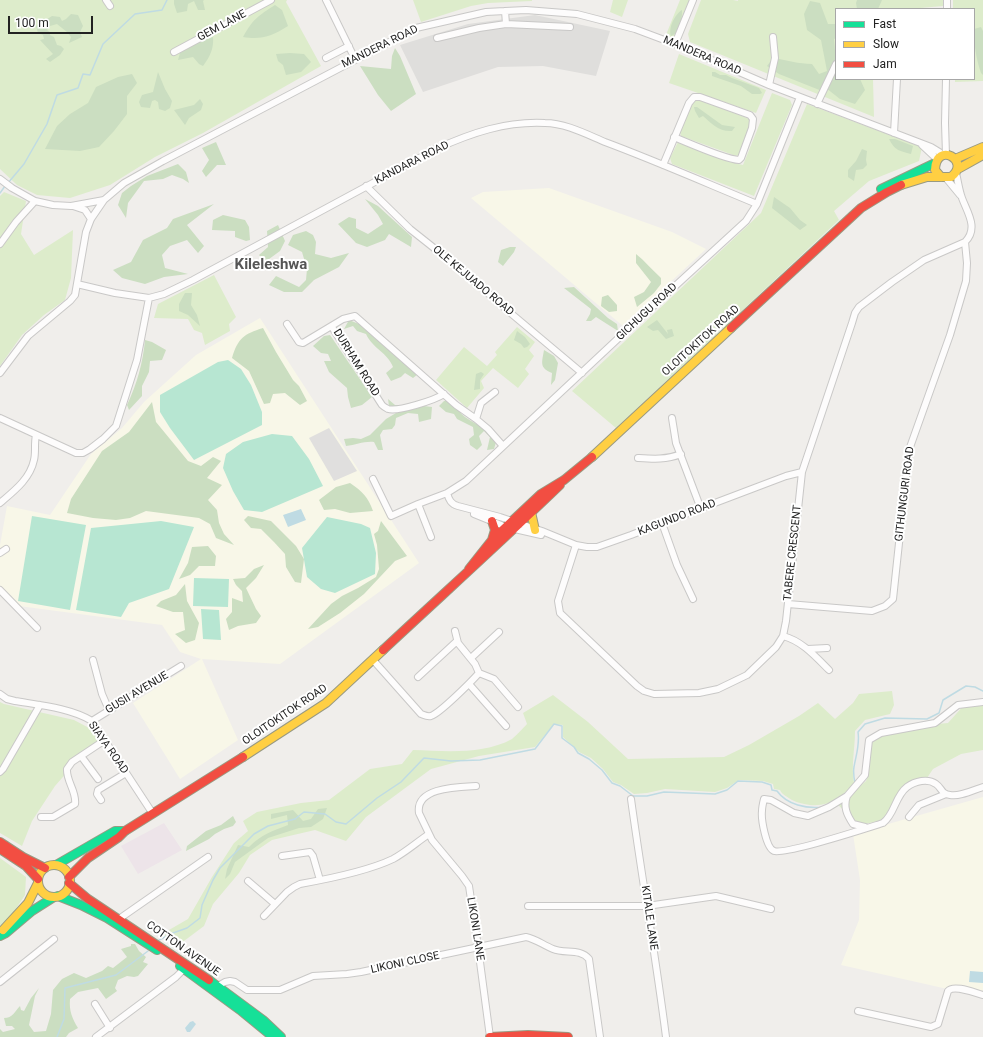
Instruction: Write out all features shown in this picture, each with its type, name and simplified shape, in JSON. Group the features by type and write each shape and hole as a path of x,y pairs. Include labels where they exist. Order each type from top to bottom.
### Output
{"main road":[{"path":"955,159 983,147"},
{"path":"861,208 880,190 940,158 950,155 955,159 958,165 957,171"},
{"path":"861,208 891,190 921,179 952,177 957,171 983,155"},
{"path":"940,158 935,170 944,178"},
{"name":"OLOITOKITOK ROAD","path":"125,830 286,730 326,703 469,569 488,554 541,494 564,480 619,432 861,208"},
{"name":"OLOITOKITOK ROAD","path":"469,569 492,540 531,512 560,486 564,480"},
{"path":"531,512 535,530"},
{"path":"492,521 495,530 492,540"},
{"path":"1,935 3,930 26,907 32,898 42,871 56,865 115,831 125,830"},
{"path":"1,935 6,933 32,911 64,894 68,889 69,880 88,858 119,838 125,830"},
{"path":"0,842 23,857 46,868"},
{"path":"0,849 35,874 40,889 43,893 48,896 56,897"},
{"path":"56,865 62,868 69,880"},
{"name":"COTTON AVENUE","path":"69,880 88,899 117,921 218,986 263,1020 281,1037"},
{"name":"COTTON AVENUE","path":"56,897 82,905 117,921"},
{"name":"COTTON AVENUE","path":"186,966 273,1037"},
{"path":"490,1037 530,1035 568,1037"}],"street":[{"path":"106,0 110,6"},
{"name":"GEM LANE","path":"174,52 271,0"},
{"path":"326,0 355,59"},
{"path":"675,44 694,0"},
{"name":"MANDERA ROAD","path":"104,200 124,183 163,161 416,28 486,12 505,11 526,10 577,14 635,28 769,85 931,147 940,158"},
{"path":"505,11 506,24"},
{"path":"437,38 479,28 506,24 570,27"},
{"path":"769,85 775,58 773,38"},
{"path":"326,58 349,46"},
{"path":"817,104 835,66"},
{"path":"894,133 897,80"},
{"path":"940,158 945,123 946,80"},
{"path":"663,165 674,137 692,99 697,97 750,115 753,119 741,158 739,160 674,137"},
{"name":"GICHUGU ROAD","path":"373,479 391,516 447,493 471,477 746,221 757,204 800,97"},
{"name":"KANDARA ROAD","path":"77,284 115,293 149,298 164,294 193,280 418,158 469,134 493,128 530,122 558,124 757,204"},
{"path":"957,171 961,196 972,224 970,234 965,242"},
{"path":"944,178 961,196"},
{"path":"2,181 35,201 53,205 71,206 85,210 91,219"},
{"name":"OLE KEJUADO ROAD","path":"366,186 410,229 468,275 501,305 582,373"},
{"path":"71,206 104,200"},
{"path":"0,373 28,336 70,301 75,295 84,241 91,219 104,200"},
{"path":"0,244 16,222 35,201"},
{"name":"TABERE CRESCENT","path":"576,545 558,601 560,613 644,691 664,694 699,693 718,689 747,675 776,647 783,636 793,571 795,531 802,472 855,313 859,307 924,260 965,242"},
{"name":"GITHUNGURI ROAD","path":"788,604 872,611 885,606 893,599 909,450 948,341 966,281 967,263 965,242"},
{"path":"0,418 76,453 80,453 103,439 116,426 137,360 149,298"},
{"name":"DURHAM ROAD","path":"444,394 427,402 394,410 382,406 332,327 343,319 355,316 444,394 456,405 488,429 503,446"},
{"path":"287,324 299,342 303,343 332,327"},
{"path":"476,419 481,404 495,392"},
{"path":"672,418 676,443 701,509"},
{"path":"0,503 24,482 30,474 34,461 36,435"},
{"path":"638,458 662,459 672,458 681,454"},
{"name":"KAGUNDO ROAD","path":"512,526 542,531 576,545 597,547 786,476 802,472"},
{"path":"447,493 448,499 451,503 512,526"},
{"path":"418,504 431,537"},
{"path":"466,509 492,521 512,526"},
{"path":"662,523 677,565 693,599"},
{"name":"KAGUNDO ROAD","path":"512,526 551,536"},
{"path":"0,553 6,549"},
{"path":"0,590 37,628"},
{"path":"455,631 457,641 471,658 479,673 494,680 518,708"},
{"path":"471,658 499,632"},
{"path":"783,636 792,638 808,649 829,670"},
{"path":"418,677 457,641"},
{"path":"808,649 827,648"},
{"path":"93,660 102,694 109,710"},
{"path":"373,660 422,714 428,716 436,713 469,684 479,673"},
{"name":"GUSII AVENUE","path":"92,721 182,666"},
{"path":"469,684 506,726"},
{"name":"SIAYA ROAD","path":"0,694 11,700 40,705 85,716 92,721 153,814"},
{"path":"946,794 942,792 937,784 926,780 916,782 907,787 901,794 887,820 883,823 822,841 775,851 771,849 766,840 761,812 764,799 771,800 794,813 808,816 829,807 847,796 865,775 869,740 881,733 935,723 958,705 983,702"},
{"path":"0,772 22,739 40,705"},
{"path":"41,817 53,817 76,804 67,778 67,769 69,765 105,740"},
{"path":"81,756 98,779"},
{"path":"101,800 97,794 98,790 126,773"},
{"name":"LIKONI LANE","path":"476,786 449,788 436,791 421,801 418,805 419,813 432,840 469,886 490,1037"},
{"path":"909,817 919,805 946,794 958,795 983,787"},
{"path":"847,796 844,804 848,816 853,824 866,828"},
{"name":"KITALE LANE","path":"631,799 666,1037"},
{"path":"264,916 294,887 300,884 384,863 394,858 429,834"},
{"path":"282,856 310,852 313,856 320,880"},
{"path":"117,921 208,857"},
{"path":"248,880 275,904"},
{"path":"528,906 647,906 716,896 771,909"},
{"name":"LIKONI CLOSE","path":"218,986 230,981 235,982 246,990 280,990 314,976 361,972 526,937 534,939 557,950 585,954 589,959 600,1037"},
{"path":"0,982 54,939"},
{"path":"96,1037 176,977 186,966"},
{"path":"858,1011 931,1027 938,1024 950,988 955,987 983,995"},
{"path":"95,1004 110,1028"}],"shaded area":[{"path":"535,15 610,31 596,76 543,66 498,67 423,92 400,45 468,24"},
{"path":"549,188 672,232 706,249 623,326 471,198 483,192"},
{"path":"260,318 419,563 280,664 202,659 238,740 180,779 133,703 201,659 180,652 162,625 19,606 0,589 0,545 7,506 50,515 91,454 122,428 144,402 196,355"},
{"path":"329,428 357,471 334,481 309,438"},
{"path":"983,797 983,997 841,965 859,920 860,880 853,834"},
{"path":"164,823 182,850 138,874 121,846"}],"green space":[{"path":"0,0 287,0 286,2 321,66 203,133 155,157 110,185 70,198 37,195 17,185 0,169"},
{"path":"174,0 204,0 205,10 198,10 194,1 188,4 187,11 177,13"},
{"path":"413,0 532,1 488,3 471,6 421,22"},
{"path":"613,0 628,0 622,17 610,12"},
{"path":"680,0 693,0 675,39 666,35"},
{"path":"701,0 943,0 943,6 920,8 835,8 835,80 873,80 874,117 690,42 688,34"},
{"path":"857,0 882,0 878,8 857,8"},
{"path":"953,0 983,0 983,81 955,82 955,80 975,80 975,8 953,8"},
{"path":"810,1 820,3 828,24 835,24 835,80 860,80 865,90 855,104 840,99 826,88 822,91 779,74 767,66 773,58 797,63 812,64 819,74 827,71 821,40 807,30 804,14"},
{"path":"275,5 282,10 288,26 267,36 256,38 243,37 256,18"},
{"path":"682,10 679,29 671,36 670,29 677,15"},
{"path":"71,14 78,15 83,26 80,32 82,37 69,43 71,37 67,32 57,24 50,26 47,30 50,32 50,35 54,37 57,45 64,49 60,55 50,62 46,59 53,54 40,40 44,39 43,35 38,33 36,26 52,16 60,17 62,21"},
{"path":"981,27 983,31 983,75 981,73 975,46 975,29"},
{"path":"213,37 211,52 203,66 193,57 178,60 180,53 201,41"},
{"path":"395,48 400,56 416,94 391,111 378,95 360,66 391,69 392,56"},
{"path":"276,54 304,54 311,62 301,72 286,75 283,65 278,61"},
{"path":"679,54 766,90 756,113 669,83"},
{"path":"158,72 172,101 170,108 165,111 159,109 158,102 155,100 152,101 150,108 141,107 139,102 142,95 153,92"},
{"path":"712,72 720,75 726,75 759,88 762,93 752,94 741,86 712,76"},
{"path":"132,74 137,83 127,96 127,114 99,147 80,151 45,149 57,126 70,114 88,103 96,87 118,77"},
{"path":"772,93 790,100 792,105 754,196 672,164 670,158 678,142 730,162 743,165"},
{"path":"200,99 203,104 201,110 189,118 185,125 174,110 194,105"},
{"path":"696,99 701,99 749,119 750,125 739,155 736,156 681,136 680,133 691,105"},
{"path":"807,104 922,147 919,161 869,181 834,211 839,220 616,428 572,391 761,213"},
{"path":"694,107 697,107 722,125 735,127 732,131 719,129 703,116 699,118"},
{"path":"889,139 895,139 913,146 911,154 896,148"},
{"path":"216,142 226,165 217,165 206,177 202,171 209,160 202,148"},
{"path":"862,149 867,151 867,165 863,169 856,170 854,181 848,177 848,170 856,161"},
{"path":"178,164 186,172 189,183 172,175 163,179 144,181 128,203 126,218 118,205 122,193 147,176"},
{"path":"4,192 26,201 21,234 34,255 73,230 71,278 65,300 44,315 22,335 0,366 0,196"},
{"path":"774,197 790,208 800,220 807,225 800,230 772,208"},
{"path":"365,199 378,206 412,237 411,247 389,234 385,240 367,247 356,243 338,224 349,217 356,219 356,228 368,234 383,224 378,215"},
{"path":"214,204 187,225 204,246 198,253 187,240 170,246 162,255 165,268 188,274 164,277 145,284 122,278 113,270 131,262 143,240 167,228 173,219"},
{"path":"223,215 245,220 249,227 250,240 246,241 235,237 235,231 212,230 213,220"},
{"path":"278,225 285,241 280,251 265,262 259,255 268,247 267,231"},
{"path":"306,231 313,235 316,242 315,254 331,258 349,253 339,267 314,280 302,292 284,292 269,285 276,276 299,287 306,280 307,269 302,252 288,245 293,235"},
{"path":"516,247 503,266 498,262 501,250"},
{"path":"636,254 661,278 661,284 654,293 637,307 634,297 644,292 651,282 636,263"},
{"path":"214,275 236,317 229,324 230,331 205,345 202,333 194,330 188,319 154,318 158,304"},
{"path":"574,287 608,318 617,324 618,331 596,317 591,321 586,321 591,309 564,288"},
{"path":"185,293 192,293 191,305 197,315 200,326 188,315 179,311 179,304"},
{"path":"608,295 617,305 617,311 609,312 601,306 602,297"},
{"path":"349,320 359,324 418,374 413,378 405,373 401,377 391,381 386,373 393,367 391,362 372,343 366,334 357,331 353,326 344,329"},
{"path":"657,320 668,334 667,330 672,329 674,336 666,339 658,330 653,331 647,327"},
{"path":"517,327 535,342 529,350 534,356 525,369 529,374 518,388 493,368 481,381 484,388 467,408 436,380 464,347 487,366 497,355 495,352"},
{"path":"263,328 276,352 293,380 299,386 307,401 300,405 285,393 273,394 270,403 264,404 249,371 232,358 239,341 251,332"},
{"path":"517,331 525,337 530,344 527,347 524,348 521,344 514,340"},
{"path":"330,335 372,397 362,405 351,408 347,388 329,372 324,361 331,361 328,354 321,353 313,346 324,336"},
{"path":"145,340 152,342 166,350 162,360 150,361 149,372 142,386 142,396 129,410 127,405 139,373"},
{"path":"544,350 554,356 558,363 555,380 551,385 552,373 545,369 542,364"},
{"path":"228,360 241,369 251,385 262,412 262,425 194,460 160,412 160,395 218,362"},
{"path":"481,372 484,374 480,380 480,389 474,390 476,374"},
{"path":"388,399 395,405 405,405 416,402 424,406 432,407 431,419 419,422 418,414 408,413 396,418 395,425 392,429 383,430 380,435 383,450 378,450 374,442 346,446 344,439 361,439 370,435 386,419 396,413 389,406"},
{"path":"444,401 455,401 457,409 461,414 474,423 494,432 496,442 494,449 487,450 490,437 484,431 479,436 482,445 477,450 470,445 469,439 474,435 473,427 457,419 454,414 446,412 439,406"},
{"path":"152,402 156,422 188,461 201,466 213,457 221,461 207,478 222,485 208,500 217,510 219,523 224,534 234,545 216,538 210,524 199,518 146,511 130,518 116,520 93,518 67,513 71,499 102,451 129,432"},
{"path":"272,434 292,436 309,459 323,486 262,512 244,510 233,491 223,468 226,454 243,442"},
{"path":"350,483 364,495 373,511 350,513 335,509 324,510 319,500 336,487"},
{"path":"32,516 86,525 70,610 18,601"},
{"path":"248,516 271,521 296,546 304,559 301,583 295,582 286,567 285,554 261,529 251,528 244,520"},
{"path":"327,517 361,524 370,528 376,553 375,574 335,593 321,589 307,577 302,548"},
{"path":"161,521 194,527 169,589 129,603 121,617 76,610 91,528"},
{"path":"381,521 407,556 395,561 364,594 340,613 318,627 308,629 331,604 342,596 376,577 379,569 377,545 374,534 378,531"},
{"path":"208,546 216,556 215,566 199,566 190,575 179,579 188,563 192,547"},
{"path":"264,565 256,578 246,588 261,616 256,623 238,626 229,630 226,619 232,612 232,598 243,602 242,591 233,579 245,578 254,569"},
{"path":"194,578 229,579 228,607 193,606"},
{"path":"185,584 187,601 199,623 195,640 186,643 175,634 185,630 183,612 173,612 156,606 161,601 176,595"},
{"path":"201,609 219,610 221,640 203,639"},
{"path":"892,691 894,705 890,714 865,720 855,731 853,763 854,783 845,793 830,803 810,805 796,802 785,796 780,790 774,789 773,784 763,781 739,780 727,788 715,792 665,789 634,794 621,785 613,782 603,769 591,758 579,752 563,737 563,725 554,724 535,747 479,756 431,769 366,817 346,841 315,830 272,840 250,855 239,873 213,904 204,926 180,944 162,934 188,919 212,877 234,843 248,831 243,821 257,812 301,803 329,800 370,769 402,764 413,750 464,751 489,748 501,744 512,739 527,724 523,713 553,695 588,722 628,759 724,757 749,745 799,716 818,703 835,719 853,703 859,694"},
{"path":"0,702 74,720 91,729 101,745 77,761 55,786 32,821 22,846 0,833"},
{"path":"983,704 983,750 961,754 933,769 927,778 916,779 894,801 884,818 879,821 860,825 838,805 866,781 869,773 871,740 876,736 915,726 948,723 964,705"},
{"path":"327,808 323,819 311,827 299,828 268,838 235,862 230,874 225,879 227,869 238,845 249,847 263,836 288,825 287,815 271,819 271,814 293,810 303,821 311,819 318,809"},
{"path":"233,816 236,822 233,826 224,829 186,851 187,846 206,831 221,825"},
{"path":"0,858 26,877 25,895 11,916 0,926"},
{"path":"131,944 135,944 139,951 146,957 143,962 148,964 138,976 127,976 118,980 115,988 117,991 106,999 98,988 78,992 70,999 71,1014 78,1028 69,1033 66,1037 0,1037 0,1029 3,1032 15,1029 12,1026 6,1026 4,1018 11,1016 20,1006 21,1010 24,1011 31,998 39,988 35,996 29,1025 34,1032 46,1031 51,1014 53,990 62,979 74,973 86,978 102,971 108,966 113,968 127,957 121,949 131,946"}],"water":[{"path":"301,509 306,520 288,527 283,515"},
{"path":"970,971 983,972 983,983 969,982"},
{"path":"193,1021 196,1024 190,1032 187,1032 185,1028 190,1022"}],"waterway":[{"path":"8,183 24,164 47,124 57,95 78,88 83,74 90,75 103,44 135,14 162,10 167,0"},
{"path":"0,193 5,186"},
{"path":"855,783 854,771 858,746 858,732 865,724 885,718 927,719 939,713 943,700 966,686 975,687 983,691"},
{"path":"159,940 187,928 200,918 202,905 220,868 254,834 268,826 295,819 304,812 325,814 336,822 346,824 377,798 401,782 424,758 451,761 480,760 535,749 554,724 562,726 562,738 574,747 578,753 589,759 602,770 612,783 620,786 633,796 647,796 664,792 715,794 727,790 738,781 762,782 771,785 772,790 777,791 781,796 792,803 804,807 823,807"},
{"path":"57,1037 64,1019 65,988 116,975 148,951"}],"traffic: fast":[{"path":"881,189 935,163"},
{"path":"56,865 115,831 125,831"},
{"path":"58,896 81,905 107,918 157,950"},
{"path":"0,936 6,933 32,911 54,897"},
{"path":"180,966 240,1010 273,1037"},
{"path":"209,980 263,1020 281,1037"}],"traffic: slow":[{"path":"955,159 983,147"},
{"path":"958,169 983,155"},
{"path":"901,185 927,177 951,177 956,171 958,165 951,156 941,156 937,161 935,170 941,177"},
{"path":"592,457 731,328"},
{"path":"531,512 535,530"},
{"path":"243,757 326,703 383,650"},
{"path":"54,865 60,866 67,872 70,881 69,887 63,894 54,897 48,896 41,890 38,881 39,875 45,868 54,865"},
{"path":"3,930 28,903 38,883"}],"traffic: jam":[{"path":"731,328 861,208 901,185"},
{"path":"469,569 492,540 541,494 564,480 592,457"},
{"path":"383,650 560,485"},
{"path":"492,521 495,530 492,540"},
{"path":"69,877 88,858 119,837 125,831 243,757"},
{"path":"0,842 23,857 45,868"},
{"path":"0,849 26,866 38,879"},
{"path":"69,883 88,899 209,980"},
{"path":"490,1037 528,1035 568,1037"}],"district":[{"name":"Kileleshwa","path":"271,265"}]}
